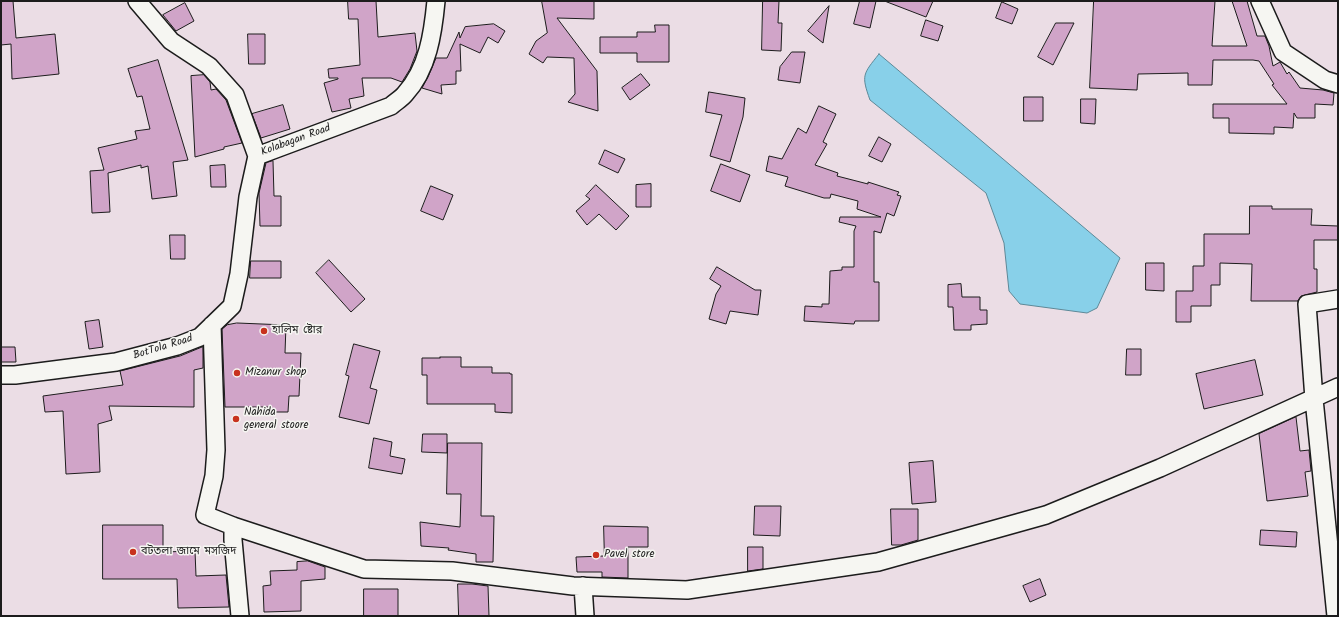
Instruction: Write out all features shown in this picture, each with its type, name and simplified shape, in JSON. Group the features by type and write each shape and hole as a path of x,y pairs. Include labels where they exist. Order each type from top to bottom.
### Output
{"street":[{"name":"Kolabagan Road","path":"137,1 171,41 209,66 235,95 257,156 391,106 405,95 417,80 428,52 435,18 436,1"},
{"path":"1260,1 1283,52 1325,80 1338,84"},
{"name":"BotTola Road","path":"1,375 15,375 116,362 177,346 200,336 232,306 239,274 248,197 257,156"},
{"path":"1336,616 1314,398 1307,304 1338,299"},
{"path":"212,325 216,450 214,476 205,515 233,526 364,569 452,571 583,586 687,590 878,562 1046,515 1160,468 1338,387"},
{"path":"233,526 240,616"},
{"path":"583,586 585,616"}],"water":[{"path":"879,54 1120,258 1097,308 1087,313 1020,304 1009,291 1004,243 986,193 870,100 865,85 865,75"}],"building":[{"path":"1,1 13,1 16,38 55,34 59,74 12,79 11,44 1,45"},
{"path":"348,1 376,1 378,37 415,33 417,51 410,69 402,82 391,78 362,78 364,96 349,99 351,108 332,112 324,83 338,78 329,78 328,69 360,65 358,19 349,19"},
{"path":"542,1 594,1 594,19 557,18 597,71 598,111 568,102 575,94 574,58 547,57 543,63 529,54 536,41 547,33"},
{"path":"763,1 779,1 778,23 782,23 781,51 762,50"},
{"path":"860,1 876,1 870,28 854,24"},
{"path":"933,1 926,17 887,2"},
{"path":"1094,1 1215,1 1212,46 1247,46 1232,1 1247,1 1257,36 1265,36 1269,46 1273,66 1280,62 1287,74 1289,72 1300,88 1323,90 1334,93 1333,105 1315,104 1315,118 1297,118 1294,113 1293,128 1274,127 1274,134 1229,133 1229,118 1213,118 1213,104 1287,104 1272,85 1274,84 1259,61 1253,60 1213,60 1212,85 1188,85 1188,73 1138,74 1137,90 1090,88"},
{"path":"1002,2 1018,9 1012,24 996,18"},
{"path":"185,3 194,21 176,31 163,15"},
{"path":"829,6 823,43 808,31"},
{"path":"926,20 943,26 938,41 921,36"},
{"path":"1056,23 1074,23 1053,65 1038,57"},
{"path":"494,24 505,31 498,43 488,37 480,53 460,44 461,71 456,71 456,84 441,85 442,94 422,88 436,58 447,58 459,32 460,38 465,27"},
{"path":"655,25 669,25 669,62 637,62 637,53 600,53 600,37 637,37 637,32 655,32"},
{"path":"248,34 265,34 265,64 249,64"},
{"path":"792,52 805,52 800,83 778,80 780,67"},
{"path":"158,60 188,160 173,162 177,196 152,199 148,166 141,168 141,165 108,173 110,212 92,213 90,171 104,170 98,148 137,139 135,131 150,129 142,96 137,97 128,69"},
{"path":"641,74 650,85 630,100 622,88"},
{"path":"204,75 210,82 211,90 216,89 226,100 242,143 224,147 224,149 195,157 191,76"},
{"path":"709,92 745,98 743,117 730,162 710,156 722,115 706,112"},
{"path":"1024,97 1043,97 1043,121 1024,121"},
{"path":"1081,99 1096,99 1095,124 1081,123"},
{"path":"283,105 290,129 261,138 252,114"},
{"path":"819,106 836,114 823,142 827,144 815,165 838,173 837,176 868,184 868,182 899,192 897,195 901,196 894,216 887,213 881,233 874,231 874,282 879,282 879,321 855,321 854,324 804,321 805,306 822,307 822,304 829,304 830,271 842,270 842,267 854,267 854,231 856,226 839,222 840,217 881,217 857,209 858,201 831,194 830,198 824,198 785,186 788,177 766,171 769,156 782,159 798,128 806,133"},
{"path":"879,137 891,144 882,162 869,156"},
{"path":"605,150 625,159 618,173 599,164"},
{"path":"273,161 274,196 281,196 281,226 260,226 259,193 266,163"},
{"path":"721,164 750,175 740,202 711,191"},
{"path":"225,165 226,187 211,187 210,166"},
{"path":"651,184 651,207 636,207 636,185"},
{"path":"596,185 629,216 616,230 599,214 587,225 576,211 590,199 586,196"},
{"path":"431,186 453,195 443,220 421,211"},
{"path":"1250,206 1272,206 1272,209 1312,209 1311,225 1338,226 1338,240 1314,240 1314,269 1317,269 1317,292 1301,296 1298,301 1251,301 1252,264 1220,263 1220,285 1211,285 1211,306 1191,306 1191,322 1176,322 1176,291 1193,291 1193,266 1204,266 1204,234 1249,234"},
{"path":"170,235 185,235 185,259 171,259"},
{"path":"329,260 365,299 351,312 316,273"},
{"path":"251,261 281,261 281,278 250,278"},
{"path":"1146,263 1164,263 1164,291 1146,290"},
{"path":"717,267 755,290 761,290 758,315 730,311 726,324 709,319 716,294 721,286 710,279"},
{"path":"961,284 962,297 980,297 980,310 987,310 987,324 971,325 971,330 954,330 953,307 948,307 948,285"},
{"path":"99,320 103,347 89,349 85,322"},
{"path":"237,323 286,325 285,353 301,353 299,396 289,396 288,412 268,412 268,407 225,407 222,329 227,325"},
{"path":"354,344 380,351 370,388 377,390 369,424 339,417 349,376 346,375"},
{"path":"1,347 15,347 16,362 1,362"},
{"path":"203,347 203,368 194,370 194,407 109,406 112,420 98,424 100,472 66,474 63,411 45,412 43,396 123,385 120,371 180,356"},
{"path":"1127,349 1141,349 1141,375 1126,375"},
{"path":"461,357 461,367 492,367 492,373 512,374 512,413 495,412 495,404 427,404 427,375 422,375 422,358"},
{"path":"1255,360 1263,395 1204,409 1196,374"},
{"path":"1296,417 1300,451 1309,450 1311,471 1305,472 1308,496 1267,501 1259,434"},
{"path":"423,434 447,434 447,453 422,452"},
{"path":"374,438 392,442 390,456 405,459 402,474 369,468"},
{"path":"448,443 482,443 481,516 494,516 493,562 476,562 476,554 448,550 449,548 421,546 420,522 460,527 461,494 447,494"},
{"path":"933,461 936,502 912,504 909,463"},
{"path":"755,506 781,506 780,536 754,535"},
{"path":"891,509 918,509 918,540 901,545 892,545"},
{"path":"103,525 163,525 163,552 195,551 196,576 226,575 229,607 178,608 177,579 103,579"},
{"path":"604,526 648,527 648,547 628,547 628,578 602,577 602,572 577,572 576,557 604,556"},
{"path":"1261,530 1297,532 1296,547 1260,545"},
{"path":"748,547 763,547 763,569 748,571"},
{"path":"308,561 325,567 325,579 301,581 301,611 264,612 263,586 271,585 270,571 297,570 297,562"},
{"path":"1040,579 1046,595 1030,602 1023,586"},
{"path":"458,584 488,586 489,616 459,616"},
{"path":"364,589 398,589 398,616 364,616"}],"place":[{"name":"হালিম ষ্টোর","path":"264,331"},
{"name":"Mizanur shop","path":"237,373"},
{"name":"Nahida general stoore","path":"236,419"},
{"name":"বটতলা জামে মসজিদ","path":"133,552"},
{"name":"Pavel store","path":"596,555"}]}
